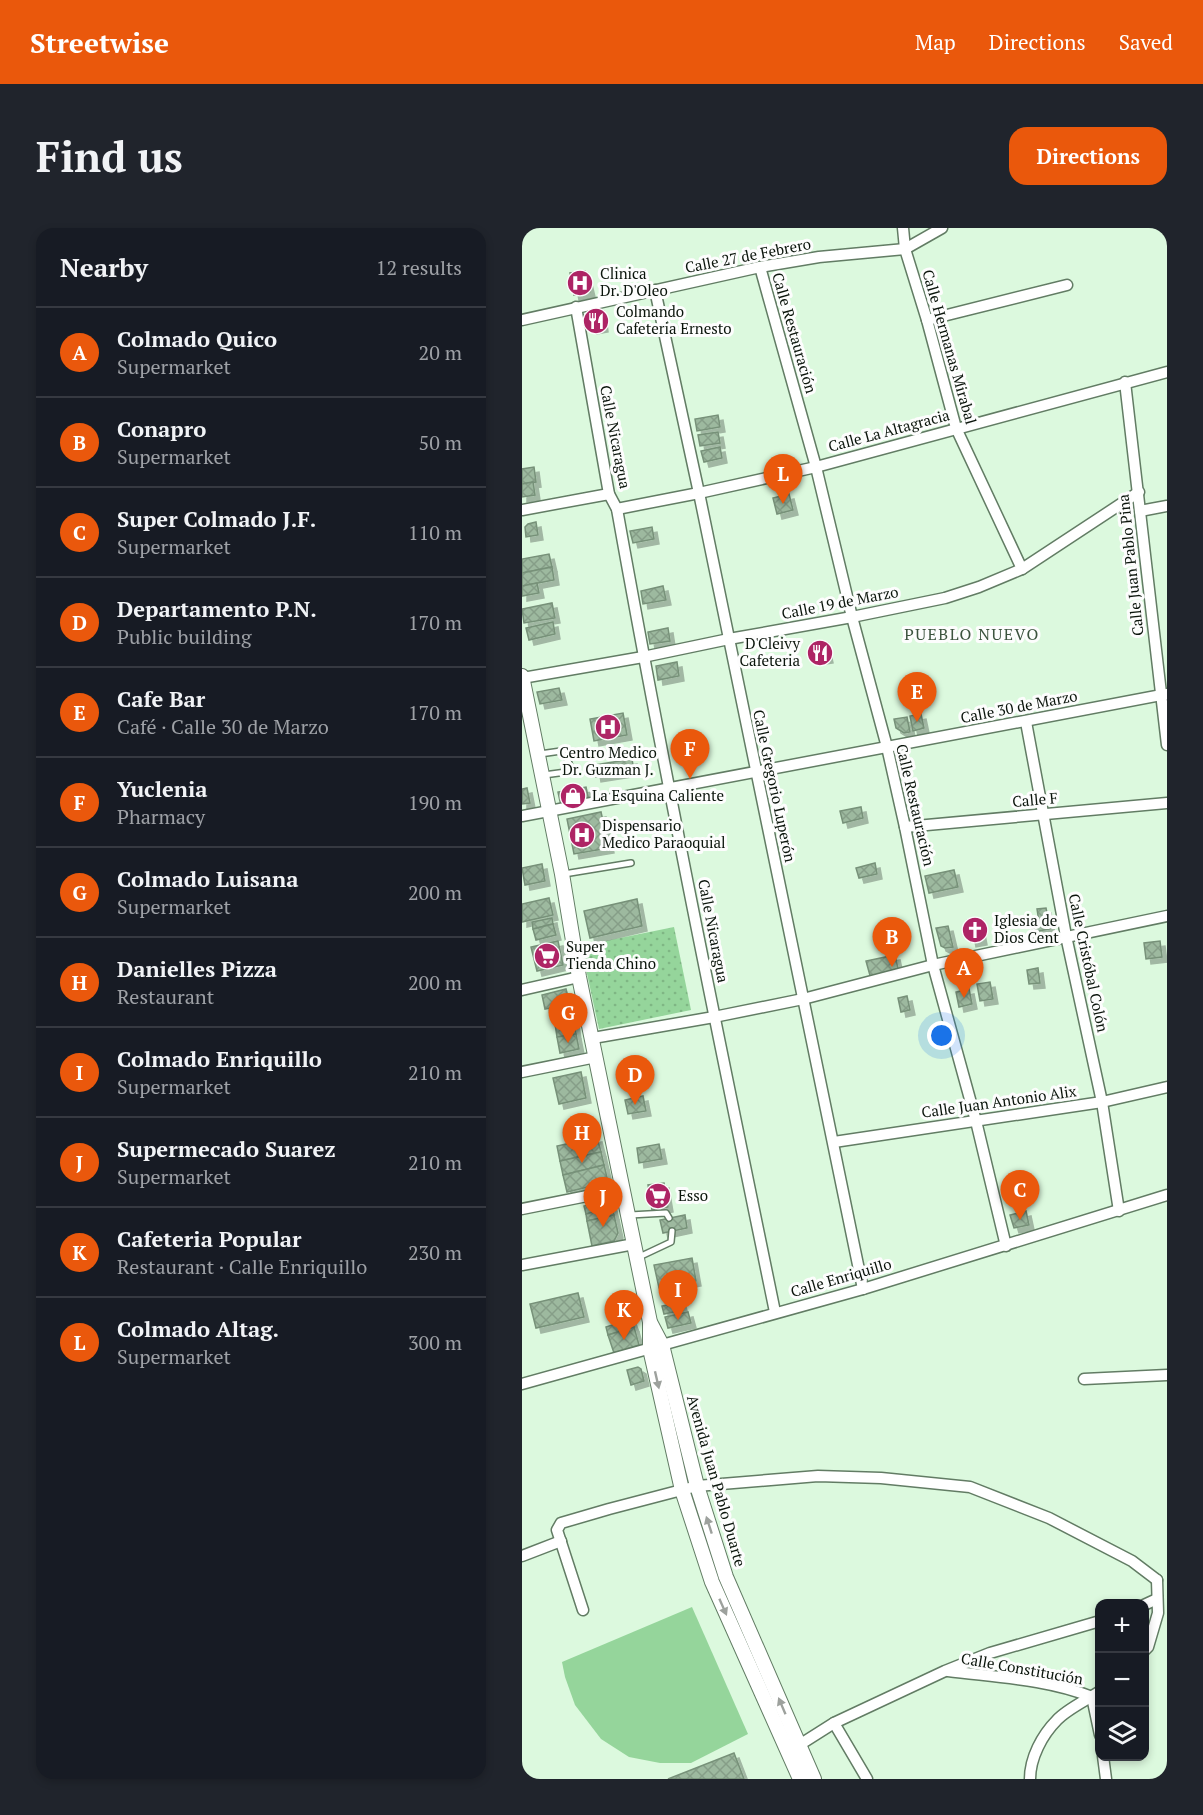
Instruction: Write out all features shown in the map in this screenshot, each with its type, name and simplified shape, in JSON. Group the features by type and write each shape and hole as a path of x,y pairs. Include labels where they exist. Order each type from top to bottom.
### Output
{"main road":[{"name":"Avenida Juan Pablo Duarte","path":"522,677 562,874 579,977 656,1347 726,1577 793,1749 800,1779"},
{"name":"Avenida Juan Pablo Duarte","path":"656,1347 682,1490 712,1582 793,1749 814,1779"}],"street":[{"name":"Calle Hermanas Mirabal","path":"903,228 905,249 956,428 1022,569"},
{"name":"Calle 27 de Febrero","path":"522,320 760,267 819,257 905,249 942,228"},
{"name":"Calle Restauración","path":"760,267 816,467 852,617 887,747 933,966 976,1121 1006,1246"},
{"path":"927,320 1067,285"},
{"name":"Calle Gregorio Luperón","path":"655,290 863,1289"},
{"name":"Calle Nicaragua","path":"576,308 609,494 617,509 714,1017 775,1312"},
{"name":"Calle La Altagracia","path":"617,509 816,467 1167,372"},
{"name":"Calle Juan Pablo Pina","path":"1125,382 1164,695 1167,745"},
{"name":"Calle 19 de Marzo","path":"522,677 644,657 945,598 1022,569 1138,492"},
{"path":"522,510 609,494"},
{"path":"1140,511 1167,506"},
{"name":"Calle 30 de Marzo","path":"522,816 1164,695"},
{"name":"Calle Cristóbal Colón","path":"1026,722 1066,936 1102,1102 1119,1210"},
{"name":"Calle F","path":"905,827 1167,803"},
{"path":"593,1038 802,999 933,966 1167,916"},
{"path":"522,990 579,977"},
{"path":"522,1072 596,1057"},
{"name":"Calle Juan Antonio Alix","path":"834,1142 1102,1102 1167,1087"},
{"path":"522,1209 622,1189"},
{"name":"Calle Enriquillo","path":"522,1384 863,1289 1167,1195"},
{"path":"522,1265 636,1251"},
{"path":"1083,1379 1167,1375"},
{"path":"583,1610 557,1530 561,1523 697,1486 818,1476 881,1478 970,1487 1048,1518 1162,1578 1157,1599 1158,1613 1149,1644"},
{"path":"522,1556 561,1541"},
{"path":"1149,1603 1157,1599"},
{"path":"793,1749 834,1723 945,1671 990,1653 1095,1622"},
{"name":"Calle Constitución","path":"945,1671 1014,1679 1095,1694"},
{"path":"1030,1779 1030,1768 1040,1744 1058,1719 1095,1695"},
{"path":"834,1723 867,1779"},
{"path":"1104,1761 1106,1779"}],"lane":[{"path":"538,754 561,751 570,766 566,772 542,775"},
{"path":"562,874 631,863"},
{"path":"628,1215 666,1213 669,1218"},
{"path":"636,1251 671,1242 672,1231"}],"green space":[{"path":"674,927 691,1010 599,1029 581,946"},
{"path":"692,1607 748,1734 691,1763 660,1763 629,1757 601,1739 575,1705 562,1662"}],"building":[{"name":"Clinica Dr. D'Oleo","path":"585,271 590,292 574,295 570,273"},
{"name":"Colmando Cafeteria Ernesto","path":"601,312 603,327 592,329 589,315"},
{"path":"718,415 720,427 697,431 695,419"},
{"path":"718,432 720,443 700,446 698,435"},
{"path":"720,447 722,458 704,462 701,451"},
{"path":"534,467 536,482 522,484 522,469"},
{"path":"533,482 535,495 522,497 522,484"},
{"path":"789,494 793,510 777,514 773,498"},
{"path":"536,522 538,535 526,537 525,527"},
{"path":"652,527 654,539 633,543 630,531"},
{"path":"549,554 552,567 522,573 522,559"},
{"path":"552,567 554,580 522,586 522,573"},
{"path":"537,583 539,593 522,596 522,586"},
{"path":"663,586 666,600 643,604 641,591"},
{"path":"552,603 555,618 524,623 522,609"},
{"path":"553,622 555,634 529,640 526,628"},
{"path":"668,628 670,641 650,644 648,632"},
{"name":"D'Cleivy Cafeteria","path":"825,645 828,658 815,660 812,648"},
{"path":"677,662 679,676 658,680 656,666"},
{"path":"559,688 562,700 540,704 537,692"},
{"name":"Centro Medico Dr. Guzman J.","path":"623,713 627,735 594,741 590,719"},
{"path":"921,714 924,728 913,731 910,716"},
{"path":"907,717 910,732 904,733 896,728 894,719"},
{"path":"632,759 634,771 596,777 594,765"},
{"name":"La Esquina Caliente","path":"586,787 589,801 561,806 558,792"},
{"path":"527,788 530,803 522,804 522,789"},
{"path":"861,807 863,818 843,823 840,811"},
{"path":"601,812 609,848 574,854 567,819"},
{"path":"875,863 877,874 859,878 856,868"},
{"path":"542,864 545,881 525,885 522,868"},
{"path":"954,870 958,887 929,893 925,876"},
{"path":"549,898 553,915 522,922 522,904"},
{"path":"637,899 642,926 590,938 584,911"},
{"path":"1046,908 1050,929 1033,932 1031,923 1039,922 1037,909"},
{"path":"552,918 553,924 533,929 532,922"},
{"name":"Iglesia de Dios Cent","path":"978,919 982,940 971,942 967,921"},
{"path":"553,924 556,935 536,940 533,929"},
{"path":"948,926 953,947 945,948 941,946 936,928"},
{"name":"Super Tienda Chino","path":"558,941 563,965 537,971 531,947"},
{"path":"1160,941 1162,957 1146,959 1144,943"},
{"path":"895,955 899,973 871,979 866,961"},
{"path":"1038,968 1040,983 1029,984 1027,970"},
{"path":"990,982 993,999 980,1001 977,984"},
{"path":"566,989 570,1004 545,1009 542,995"},
{"path":"969,989 972,1004 959,1007 956,992"},
{"path":"907,996 910,1010 901,1012 898,998"},
{"path":"571,1005 574,1020 555,1024 552,1009"},
{"path":"574,1020 576,1034 557,1037 555,1024"},
{"path":"576,1034 579,1049 560,1053 557,1037"},
{"path":"638,1066 641,1080 628,1082 626,1071 629,1067"},
{"path":"581,1072 586,1098 559,1104 553,1078"},
{"path":"643,1096 646,1111 628,1114 625,1100"},
{"path":"597,1137 601,1152 560,1161 557,1146"},
{"path":"659,1144 662,1159 639,1163 637,1148"},
{"path":"601,1152 604,1165 563,1175 560,1161"},
{"path":"604,1165 608,1182 567,1192 563,1175"},
{"name":"Esso","path":"664,1183 668,1207 652,1210 648,1185"},
{"path":"611,1200 612,1207 586,1214 584,1206"},
{"path":"612,1207 614,1215 587,1221 586,1214"},
{"path":"1026,1211 1029,1225 1014,1228 1010,1215"},
{"path":"614,1215 618,1233 614,1241 592,1246 587,1221"},
{"name":"Esso","path":"685,1215 687,1228 663,1233 660,1220"},
{"path":"692,1258 696,1281 659,1288 654,1265"},
{"path":"578,1293 584,1317 536,1328 530,1304"},
{"path":"681,1302 683,1310 664,1314 662,1306"},
{"path":"688,1312 691,1323 668,1328 665,1317"},
{"path":"631,1319 634,1327 608,1335 606,1327"},
{"path":"634,1327 639,1345 614,1353 608,1335"},
{"path":"638,1367 641,1369 644,1381 631,1385 627,1370"},
{"path":"734,1753 744,1779 668,1779"}],"place":[{"name":"Clinica Dr. D'Oleo","path":"580,283"},
{"name":"Colmando Cafeteria Ernesto","path":"596,321"},
{"name":"Colmado Altag.","path":"783,504"},
{"name":"D'Cleivy Cafeteria","path":"820,653"},
{"name":"Cafe Bar","path":"917,722"},
{"name":"Centro Medico Dr. Guzman J.","path":"608,727"},
{"name":"Yuclenia","path":"690,779"},
{"name":"La Esquina Caliente","path":"573,796"},
{"name":"Dispensario Medico Paraoquial","path":"582,835"},
{"name":"Iglesia de Dios Cent","path":"975,930"},
{"name":"Super Tienda Chino","path":"547,956"},
{"name":"Conapro","path":"892,967"},
{"name":"Colmado Quico","path":"964,998"},
{"name":"Colmado Luisana","path":"568,1043"},
{"name":"Departamento P.N.","path":"635,1105"},
{"name":"Danielles Pizza","path":"582,1163"},
{"name":"Esso","path":"658,1196"},
{"name":"Super Colmado J.F.","path":"1020,1220"},
{"name":"Supermecado Suarez","path":"603,1227"},
{"name":"Colmado Enriquillo","path":"678,1320"},
{"name":"Cafeteria Popular","path":"624,1340"}],"district":[{"name":"PUEBLO NUEVO","path":"972,634"}]}
